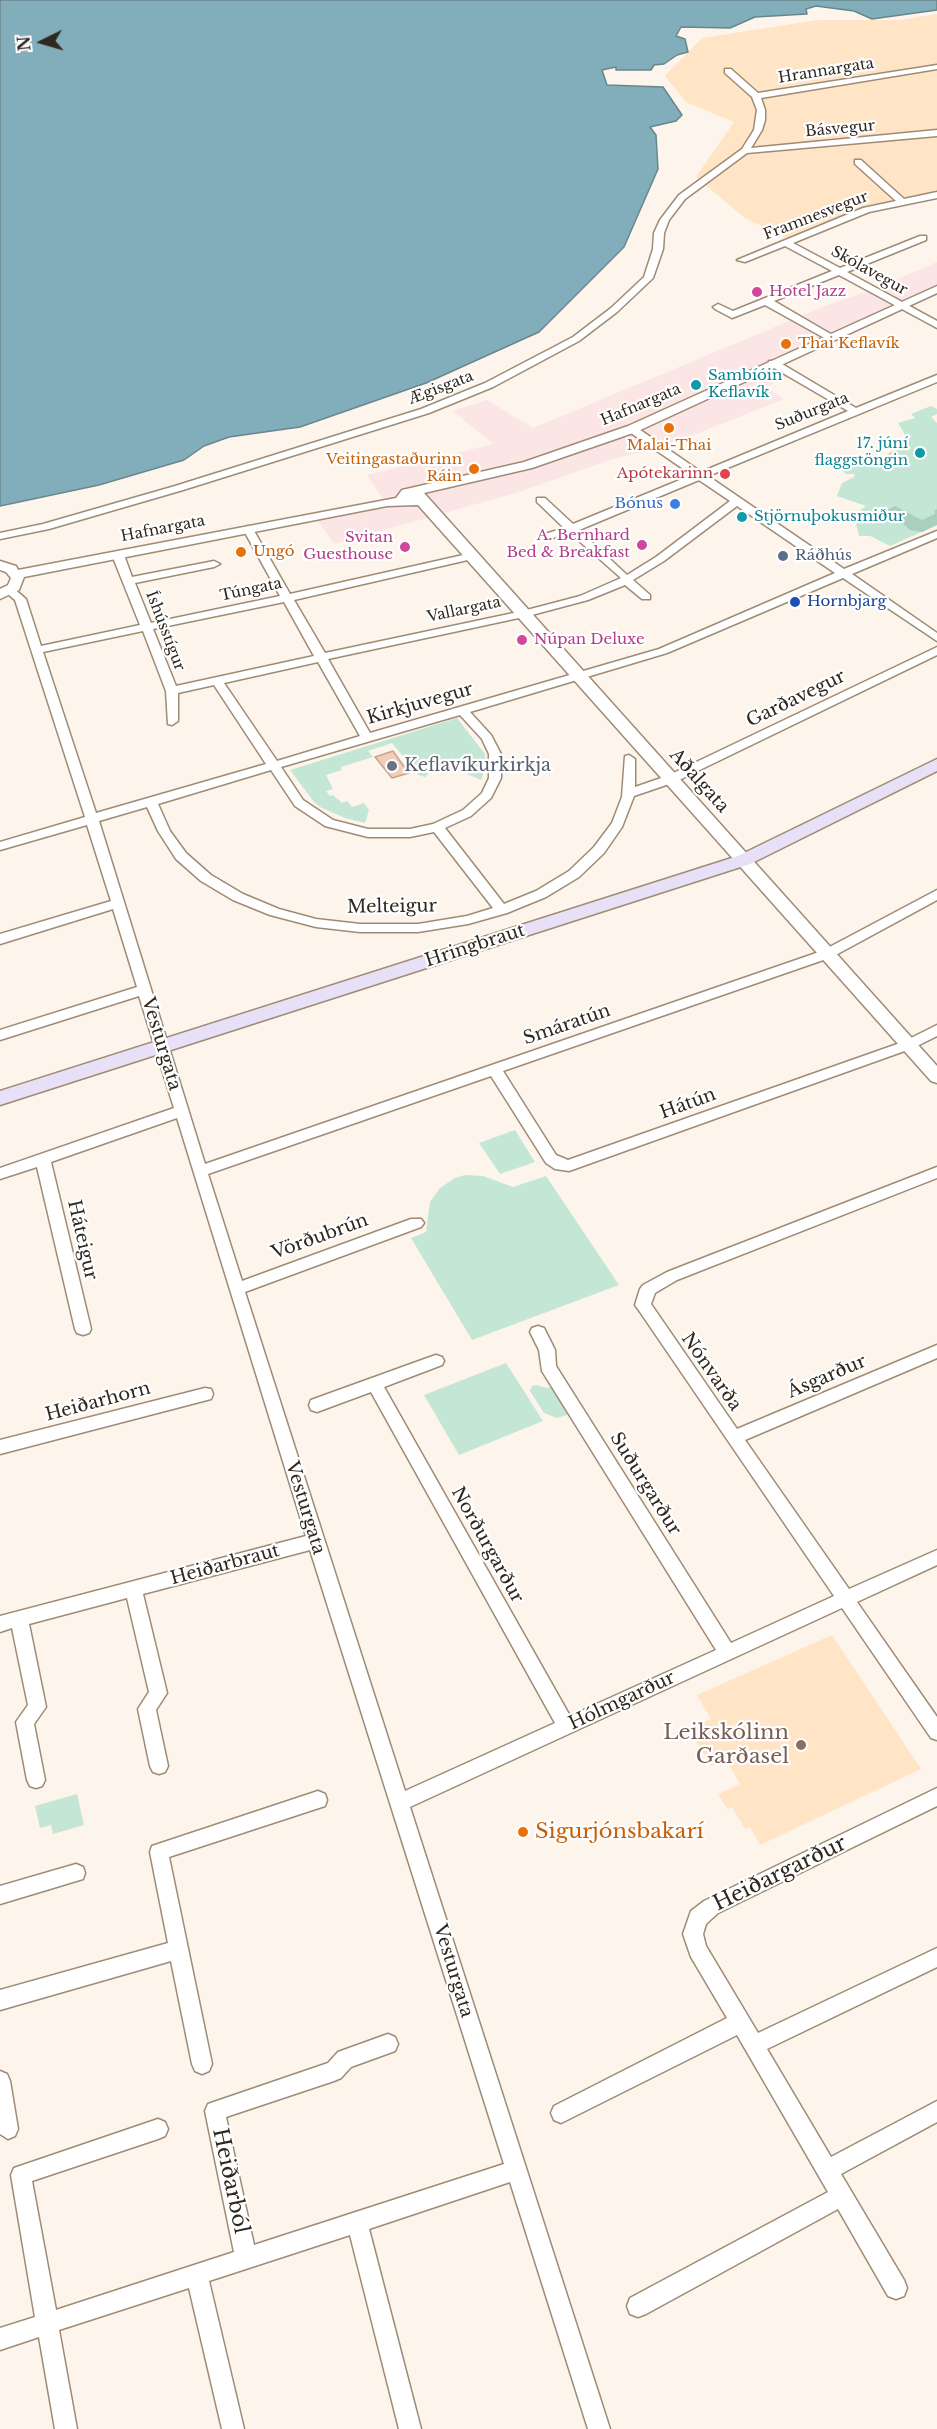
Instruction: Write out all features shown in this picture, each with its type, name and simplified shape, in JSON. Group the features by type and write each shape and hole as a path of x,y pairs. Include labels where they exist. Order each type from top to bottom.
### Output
{"main road":[{"name":"Hringbraut","path":"0,1098 744,860 937,764"}],"street":[{"name":"Hrannargata","path":"728,71 756,96 935,69"},
{"name":"Ægisgata","path":"0,536 45,527 346,437 425,411 489,385 576,339 614,310 648,278 658,249 659,233 671,211 682,198 745,151 758,130 761,120 761,110 756,96"},
{"name":"Básvegur","path":"745,151 937,133"},
{"path":"858,162 902,202"},
{"name":"Framnesvegur","path":"741,260 866,210 937,195"},
{"path":"718,307 732,315 924,238"},
{"name":"Skólavegur","path":"787,243 937,325"},
{"name":"Hafnargata","path":"16,574 412,498 448,485 528,465 632,429 937,289"},
{"path":"766,301 831,338"},
{"path":"773,363 855,411"},
{"name":"Suðurgata","path":"698,474 937,378"},
{"path":"632,429 937,638"},
{"path":"546,537 571,529 698,474"},
{"name":"Aðalgata","path":"412,498 431,511 472,556 510,602 524,614 937,1077"},
{"path":"542,500 646,597"},
{"name":"Vallargata","path":"172,691 319,657 524,614 584,598 660,559 737,501"},
{"path":"248,530 367,738"},
{"name":"Kirkjuvegur","path":"0,846 663,651 937,534"},
{"name":"Íshússtígur","path":"118,555 172,691 172,721"},
{"name":"Túngata","path":"37,650 472,556"},
{"path":"129,581 214,564"},
{"path":"0,565 11,569 16,574 17,583 5,592"},
{"name":"Vesturgata","path":"5,592 20,599 92,819 316,1541 599,2429"},
{"name":"Garðavegur","path":"671,779 937,651"},
{"path":"216,680 299,803 329,823 354,831 382,834 410,833 437,827 458,819 475,808 487,795 495,778 497,762 491,746 462,710"},
{"name":"Melteigur","path":"151,802 168,837 193,867 238,897 275,912 338,926 400,929 452,923 502,910 541,894 587,862 610,837 618,824 628,794 629,759"},
{"path":"628,794 671,779"},
{"path":"437,827 502,910"},
{"name":"Smáratún","path":"201,1171 827,954 937,894"},
{"path":"0,939 118,903"},
{"path":"0,1035 145,989"},
{"name":"Hátún","path":"494,1069 551,1159 556,1164 569,1166 908,1045 937,1030"},
{"path":"0,1174 182,1112"},
{"name":"Háteigur","path":"43,1159 83,1329"},
{"name":"Nónvarða","path":"937,1172 672,1276 648,1289 643,1299 645,1311 937,1732"},
{"name":"Vörðubrún","path":"237,1289 416,1222"},
{"name":"Suðurgarður","path":"538,1332 547,1350 548,1367 728,1653"},
{"name":"Ásgarður","path":"733,1438 937,1351"},
{"path":"317,1405 436,1361"},
{"name":"Norðurgarður","path":"374,1383 566,1726"},
{"name":"Heiðarhorn","path":"0,1447 205,1394"},
{"name":"Heiðarbraut","path":"0,1624 316,1541"},
{"name":"Hólmgarður","path":"399,1803 937,1557"},
{"path":"134,1589 158,1693 147,1709 159,1766"},
{"path":"19,1619 37,1707 25,1722 36,1780"},
{"name":"Heiðargarður","path":"896,2288 695,1942 694,1926 703,1912 937,1797"},
{"path":"202,2064 159,1852 318,1800"},
{"path":"0,1895 76,1873"},
{"path":"0,2000 179,1949"},
{"path":"754,2045 937,1957"},
{"path":"561,2114 741,2022"},
{"name":"Heiðarból","path":"246,2258 215,2111 334,2071 345,2059 388,2044"},
{"path":"0,2081 8,2129"},
{"path":"827,2170 937,2111"},
{"path":"66,2429 21,2175 158,2129"},
{"name":"Heiðarból","path":"0,2339 516,2170"},
{"path":"638,2306 842,2196"},
{"path":"357,2222 410,2429"},
{"path":"197,2274 233,2429"}],"shaded area":[{"path":"937,14 937,199 868,213 797,243 745,218 696,177 734,122 686,102 665,76 702,38 818,20 901,20"},
{"path":"937,262 937,292 779,363 797,373 765,387 784,399 666,446 613,459 519,492 334,544 314,515 383,499 367,475 493,444 453,411 487,400 533,428 825,306 879,287"},
{"name":"Leikskólinn Garðasel","path":"832,1635 921,1769 760,1845 750,1827 745,1829 732,1807 727,1809 718,1794 740,1784 726,1760 711,1766 689,1730 711,1719 697,1695"}],"green space":[{"path":"931,406 937,409 937,414 931,417 937,423 937,525 890,546 870,536 859,536 854,515 866,506 837,496 842,483 854,477 855,474 846,474 840,468 856,457 873,464 908,440 898,423 915,418 911,414"},
{"path":"895,506 922,520 935,514 934,511 937,509 937,525 922,532 910,530 887,510"},
{"path":"457,718 485,754 486,765 481,780 467,774 470,764 457,762 437,766 425,777 418,775 392,743 368,751 373,757 341,767 342,770 326,775 333,789 326,791 330,796 333,795 342,803 347,801 352,807 364,803 369,810 365,823 345,818 320,807 290,770"},
{"path":"515,1130 535,1162 500,1174 479,1143"},
{"path":"465,1175 483,1176 513,1187 546,1176 619,1285 472,1340 411,1238 426,1232 430,1202 440,1188 455,1178"},
{"path":"506,1363 543,1421 459,1455 424,1395"},
{"path":"532,1386 547,1388 552,1386 570,1414 557,1418 544,1413 530,1391"},
{"path":"77,1794 84,1825 53,1834 51,1825 40,1828 35,1806"}],"water":[{"path":"0,0 937,0 937,10 872,19 854,11 816,6 806,9 807,14 755,17 730,28 681,27 676,36 685,39 688,52 677,55 664,64 654,65 651,70 616,70 616,67 602,70 607,85 663,87 682,115 676,121 650,127 656,135 658,169 624,247 539,332 426,383 300,427 229,437 204,446 184,460 99,485 0,506"}],"building":[{"name":"Keflavíkurkirkja","path":"393,751 409,773 392,778 375,757"}],"place":[{"name":"Hotel Jazz","path":"757,292"},
{"name":"Thai Keflavík","path":"786,344"},
{"name":"Sambíóin Keflavík","path":"696,385"},
{"name":"Malai-Thai","path":"669,428"},
{"name":"17. júní flaggstöngin","path":"920,453"},
{"name":"Veitingastaðurinn Ráin","path":"474,469"},
{"name":"Apótekarinn","path":"725,474"},
{"name":"Bónus","path":"675,504"},
{"name":"Stjörnuþokusmiður","path":"742,517"},
{"name":"A. Bernhard Bed & Breakfast","path":"642,545"},
{"name":"Svitan Guesthouse","path":"405,547"},
{"name":"Ungó","path":"241,552"},
{"name":"Ráðhús","path":"783,556"},
{"name":"Hornbjarg","path":"795,602"},
{"name":"Núpan Deluxe","path":"522,640"},
{"name":"Keflavíkurkirkja","path":"392,766"},
{"name":"Leikskólinn Garðasel","path":"801,1745"},
{"name":"Sigurjónsbakarí","path":"523,1832"}]}
